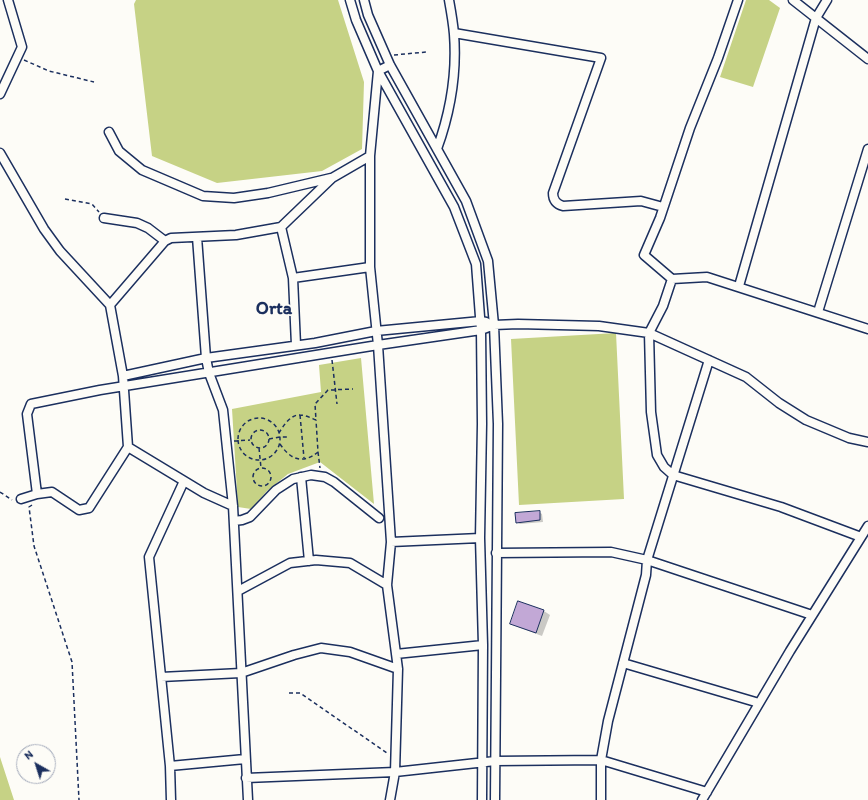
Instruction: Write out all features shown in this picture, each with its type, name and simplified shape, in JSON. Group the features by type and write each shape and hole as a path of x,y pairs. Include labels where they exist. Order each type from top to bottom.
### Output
{"street":[{"path":"1,90 22,47 8,0"},
{"path":"350,0 356,20 378,71 454,207 476,264 481,321 482,424 480,538 484,645 482,800"},
{"path":"364,0 368,15 390,66 466,201 488,261 494,325 498,424 495,800"},
{"path":"436,149 444,129 452,90 454,71 454,33 449,0"},
{"path":"738,0 718,58 690,128 663,207 644,255 672,279 707,277 739,286 868,329"},
{"path":"793,0 868,59"},
{"path":"739,286 816,18 827,0"},
{"path":"454,33 601,58 553,193 554,199 557,203 563,206 641,201 663,207"},
{"path":"378,71 390,66"},
{"path":"378,71 370,156 370,267 378,345 391,542 387,585 398,669 395,759 390,800"},
{"path":"109,132 119,151 142,170 203,196 234,198 268,193 332,178"},
{"path":"818,312 868,149"},
{"path":"0,153 44,229 60,251 110,305 123,376 128,447 89,508 78,510 52,492 37,494 21,499"},
{"path":"110,305 165,242 171,238 236,235 281,227 332,178 370,156"},
{"path":"104,218 137,223 148,228 165,242"},
{"path":"281,227 293,278 296,345"},
{"path":"197,237 206,358 209,373 223,410 233,506 248,800"},
{"path":"293,278 370,267"},
{"path":"672,279 663,306 649,333 651,412 658,455 664,467 674,475 781,507 861,537"},
{"path":"123,376 206,358 296,345 376,331 481,321 494,325"},
{"path":"37,494 27,414 31,404 331,352 481,330 494,325 518,324 600,326 649,333 746,377 779,403 806,420 849,438 868,442"},
{"path":"601,800 601,760 608,721 646,575 647,560 709,360"},
{"path":"128,447 204,493 233,506"},
{"path":"234,521 250,517 276,490 293,479 311,475 321,476 334,482 379,518"},
{"path":"301,477 309,561"},
{"path":"172,800 170,766 149,557 184,481"},
{"path":"702,800 812,615 868,526"},
{"path":"391,542 480,538"},
{"path":"496,553 611,552 647,560 812,615"},
{"path":"238,591 290,563 309,561 350,563 387,585"},
{"path":"396,654 484,645"},
{"path":"161,677 241,673 294,655 321,648 350,652 398,669"},
{"path":"624,663 759,703"},
{"path":"170,766 245,759"},
{"path":"246,778 394,772 495,761 601,760 707,792"}],"path":[{"path":"386,56 427,52"},
{"path":"17,58 49,71 94,82"},
{"path":"65,198 92,204 104,218"},
{"path":"331,352 338,404"},
{"path":"321,476 315,404 328,390 353,389"},
{"path":"279,433 284,424 300,414 316,420"},
{"path":"300,414 304,459"},
{"path":"255,418 269,420 274,424 280,437 280,444 273,456 260,461 246,457 241,452 237,441 239,431 243,425 248,420 255,418"},
{"path":"259,430 267,434 269,439 265,447 259,448 254,446 251,440 254,432 259,430"},
{"path":"269,439 288,437"},
{"path":"237,441 251,440"},
{"path":"280,444 287,454 296,459 313,457 318,452"},
{"path":"259,448 262,468 267,470 270,477 269,482 261,486 256,483 253,478 255,472 262,468"},
{"path":"0,492 16,502 21,499"},
{"path":"34,502 29,507 34,546 72,662 79,800"},
{"path":"289,692 300,693 395,759"}],"green space":[{"path":"136,0 338,0 364,82 362,149 322,171 217,183 152,156 134,4"},
{"path":"746,0 769,0 780,8 753,87 720,77"},
{"path":"616,333 624,499 519,505 511,339"},
{"path":"361,358 374,504 320,462 288,474 267,491 251,509 238,507 232,409 321,392 319,365"},
{"path":"0,757 14,800 0,800"}],"building":[{"path":"540,511 540,520 516,523 515,513"},
{"path":"518,601 544,610 536,633 510,624"}],"district":[{"name":"Orta","path":"274,309"}]}
